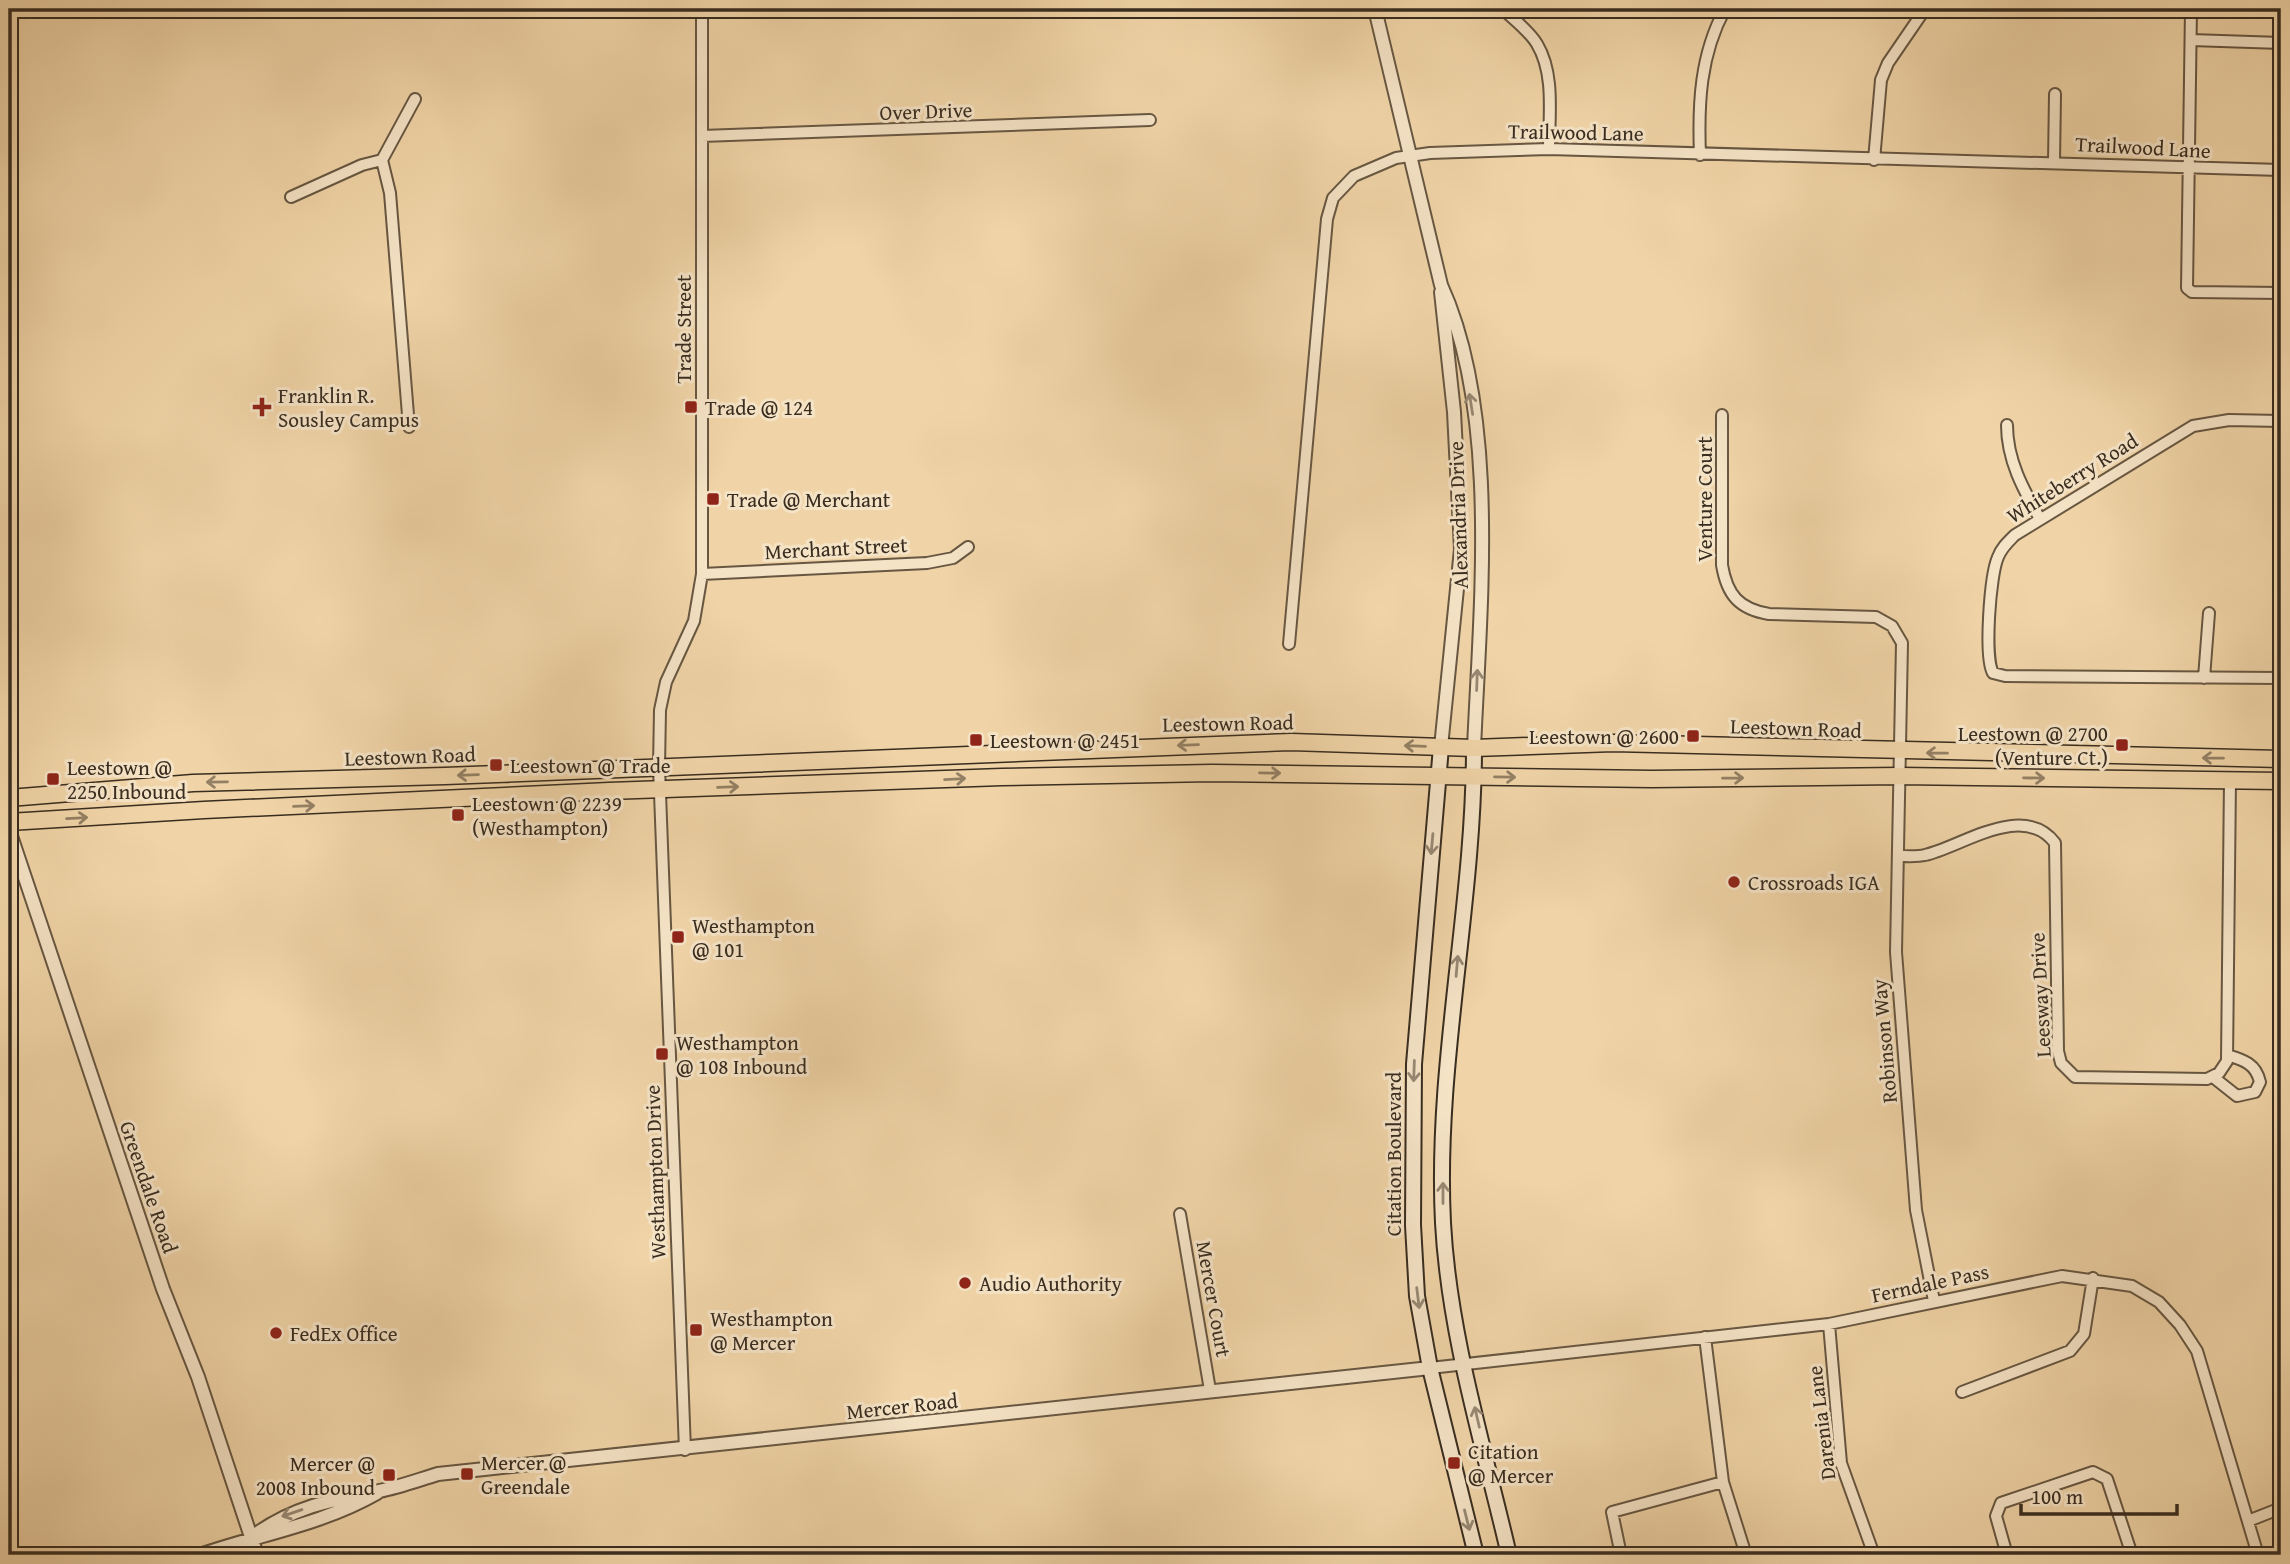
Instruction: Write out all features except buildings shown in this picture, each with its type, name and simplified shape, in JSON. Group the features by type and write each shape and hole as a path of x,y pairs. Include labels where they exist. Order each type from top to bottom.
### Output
{"main road":[{"name":"Leestown Road","path":"9,798 193,782 1291,742 1474,748 1613,743 2281,760"},
{"name":"Citation Boulevard","path":"1441,747 1414,1064 1417,1296 1430,1368 1476,1555"},
{"path":"1474,748 1474,776 1443,1157 1443,1224 1453,1306 1464,1365 1509,1555"},
{"path":"2230,780 2244,770 2281,769"},
{"path":"9,822 204,810 660,790 1003,776 1212,772 1652,779 1899,776 2281,780"}],"street":[{"name":"Trade Street","path":"659,767 662,701 672,667 694,621 702,574 702,9"},
{"name":"Alexandria Drive","path":"1375,9 1441,285 1454,314 1476,433 1482,512 1474,748"},
{"path":"1700,155 1698,104 1701,81 1712,40 1725,9"},
{"path":"1874,160 1881,80 1888,63 1925,9"},
{"path":"2191,9 2187,288 2192,292 2281,293"},
{"path":"1506,12 1536,41 1543,56 1549,92 1549,149"},
{"path":"2191,40 2281,43"},
{"path":"2054,162 2056,94"},
{"path":"409,427 390,193 382,160 415,99"},
{"name":"Over Drive","path":"702,136 1150,120"},
{"name":"Trailwood Lane","path":"1289,644 1327,219 1333,198 1354,176 1408,155 1549,149 2281,170"},
{"path":"291,197 362,165 382,160"},
{"name":"Alexandria Drive","path":"1441,285 1442,321 1454,412 1461,550 1441,747"},
{"name":"Venture Court","path":"1722,415 1722,565 1725,583 1732,597 1753,611 1869,616 1892,626 1902,643 1903,654 1899,776"},
{"name":"Whiteberry Road","path":"2281,421 2229,420 2193,426 2040,519 2004,545 1996,562 1989,652 1993,673 2281,678"},
{"path":"2007,425 2011,459 2040,519"},
{"name":"Merchant Street","path":"702,574 927,563 953,558 968,547"},
{"path":"2204,678 2208,613"},
{"name":"Westhampton Drive","path":"659,767 685,1450"},
{"name":"Robinson Way","path":"1899,776 1896,952 1915,1197 1934,1301"},
{"path":"2227,1055 2252,1065 2258,1072 2260,1082 2255,1092 2237,1096 2213,1077 2223,1069 2227,1055 2230,780"},
{"name":"Leesway Drive","path":"1898,856 1925,855 1992,829 2023,827 2043,832 2055,843 2058,1040 2061,1063 2075,1077 2213,1077"},
{"name":"Greendale Road","path":"9,830 171,1311 198,1377 257,1555"},
{"name":"Mercer Court","path":"1180,1214 1210,1390"},
{"name":"Ferndale Pass","path":"1430,1368 1829,1324 2062,1276 2093,1278 2132,1286 2159,1302 2180,1325 2197,1351 2258,1555"},
{"path":"1962,1392 2070,1351 2084,1334 2093,1278"},
{"name":"Darenia Lane","path":"1829,1324 1841,1463 1874,1555"},
{"path":"1705,1337 1723,1482 1746,1555"},
{"name":"Mercer Road","path":"200,1555 252,1537 277,1518 343,1495 381,1491 438,1474 685,1450 1210,1390 1430,1368"},
{"path":"2007,1555 1996,1516 2001,1503 2093,1472 2107,1479 2132,1555"},
{"path":"1621,1555 1612,1512 1723,1482"},
{"path":"2248,1521 2281,1508"}],"place":[{"name":"Franklin R. Sousley Campus","path":"262,407"},
{"name":"Trade @ 124","path":"691,407"},
{"name":"Trade @ Merchant","path":"713,499"},
{"name":"Leestown @ 2600","path":"1693,736"},
{"name":"Leestown @ 2451","path":"976,740"},
{"name":"Leestown @ 2700 (Venture Ct.)","path":"2122,745"},
{"name":"Leestown @ Trade","path":"496,765"},
{"name":"Leestown @ 2250 Inbound","path":"53,779"},
{"name":"Leestown @ 2239 (Westhampton)","path":"458,815"},
{"name":"Crossroads IGA","path":"1734,882"},
{"name":"Westhampton @ 101","path":"678,937"},
{"name":"Westhampton @ 108 Inbound","path":"662,1054"},
{"name":"Audio Authority","path":"965,1283"},
{"name":"Westhampton @ Mercer","path":"696,1330"},
{"name":"FedEx Office","path":"276,1333"},
{"name":"Citation @ Mercer","path":"1454,1463"},
{"name":"Mercer @ Greendale","path":"467,1474"},
{"name":"Mercer @ 2008 Inbound","path":"389,1475"}]}
